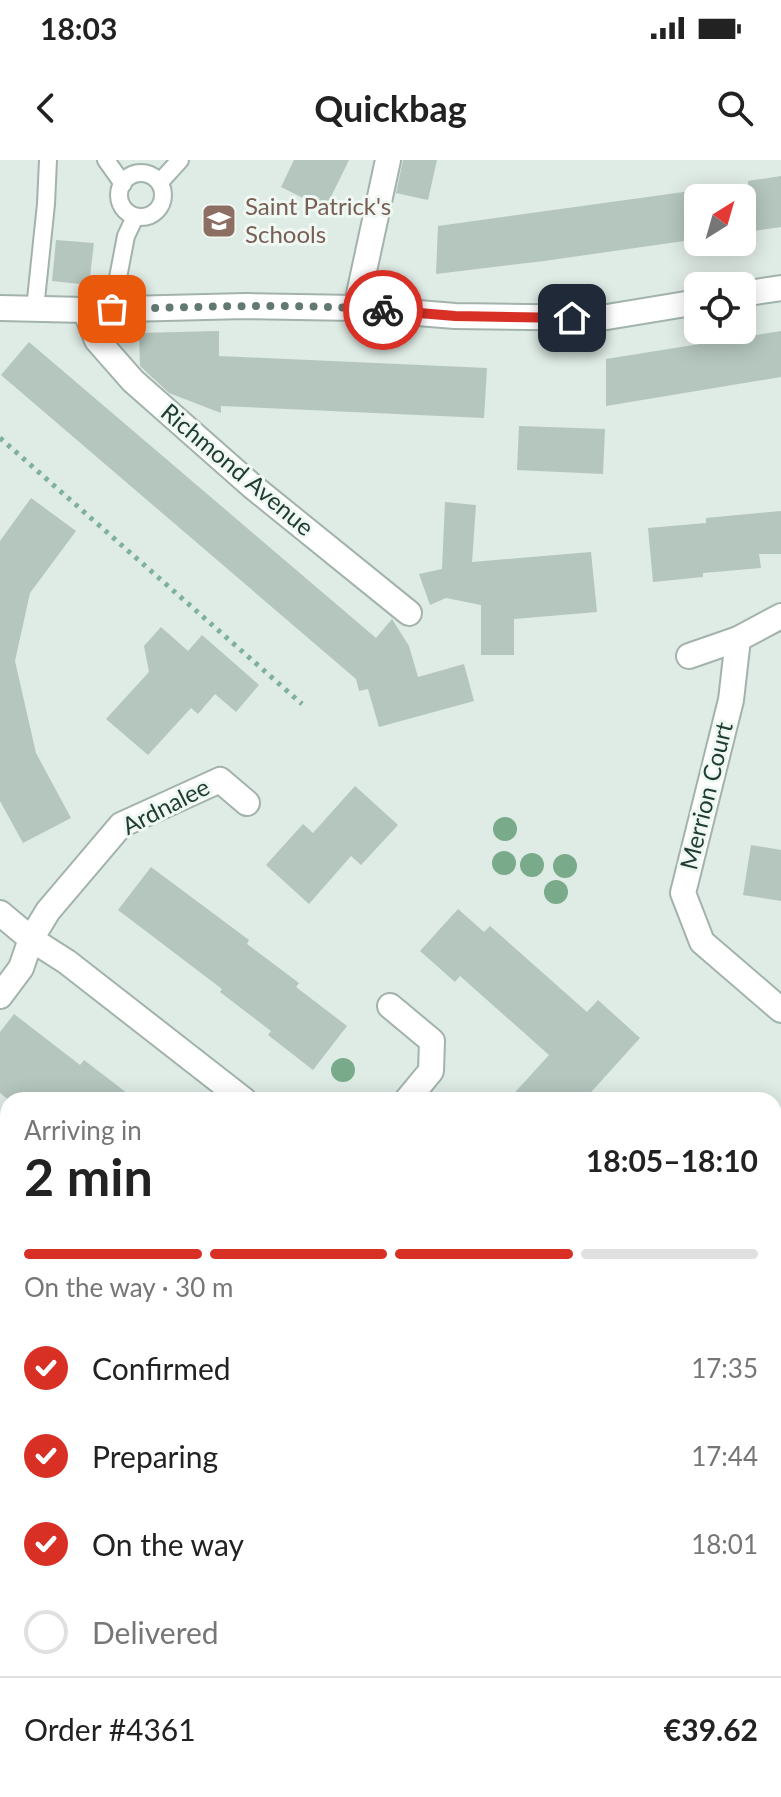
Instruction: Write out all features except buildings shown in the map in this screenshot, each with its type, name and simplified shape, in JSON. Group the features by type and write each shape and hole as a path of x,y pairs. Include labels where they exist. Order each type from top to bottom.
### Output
{"street":[{"path":"356,308 388,160"},
{"path":"756,292 781,288"},
{"path":"0,308 85,310 246,306 356,308 455,316 601,318 684,304"},
{"name":"Richmond Avenue","path":"85,310 97,340 133,381 252,486 409,613"},
{"path":"689,656 738,639 781,616"},
{"name":"Merrion Court","path":"738,639 731,700 683,893 702,942 781,1010"},
{"name":"Ardnalee","path":"0,996 21,968 31,939 48,911 121,825 220,780 247,803"},
{"path":"0,913 234,1092"},
{"path":"390,1006 432,1041 431,1071 414,1092"}],"lane":[{"path":"35,309 48,160"},
{"path":"106,160 123,184"},
{"path":"160,182 180,160"},
{"path":"138,173 148,174 160,182 162,202 156,213 144,217 127,213 119,198 119,189 123,184 128,176 138,173"},
{"path":"112,309 126,236 135,217"}],"path":[{"path":"0,438 302,704"}],"way so far":[{"path":"112,309 246,306 383,310"}],"place":[{"name":"Saint Patrick's Schools","path":"219,221"}],"route":[{"path":"383,310 455,316 572,318"}]}
